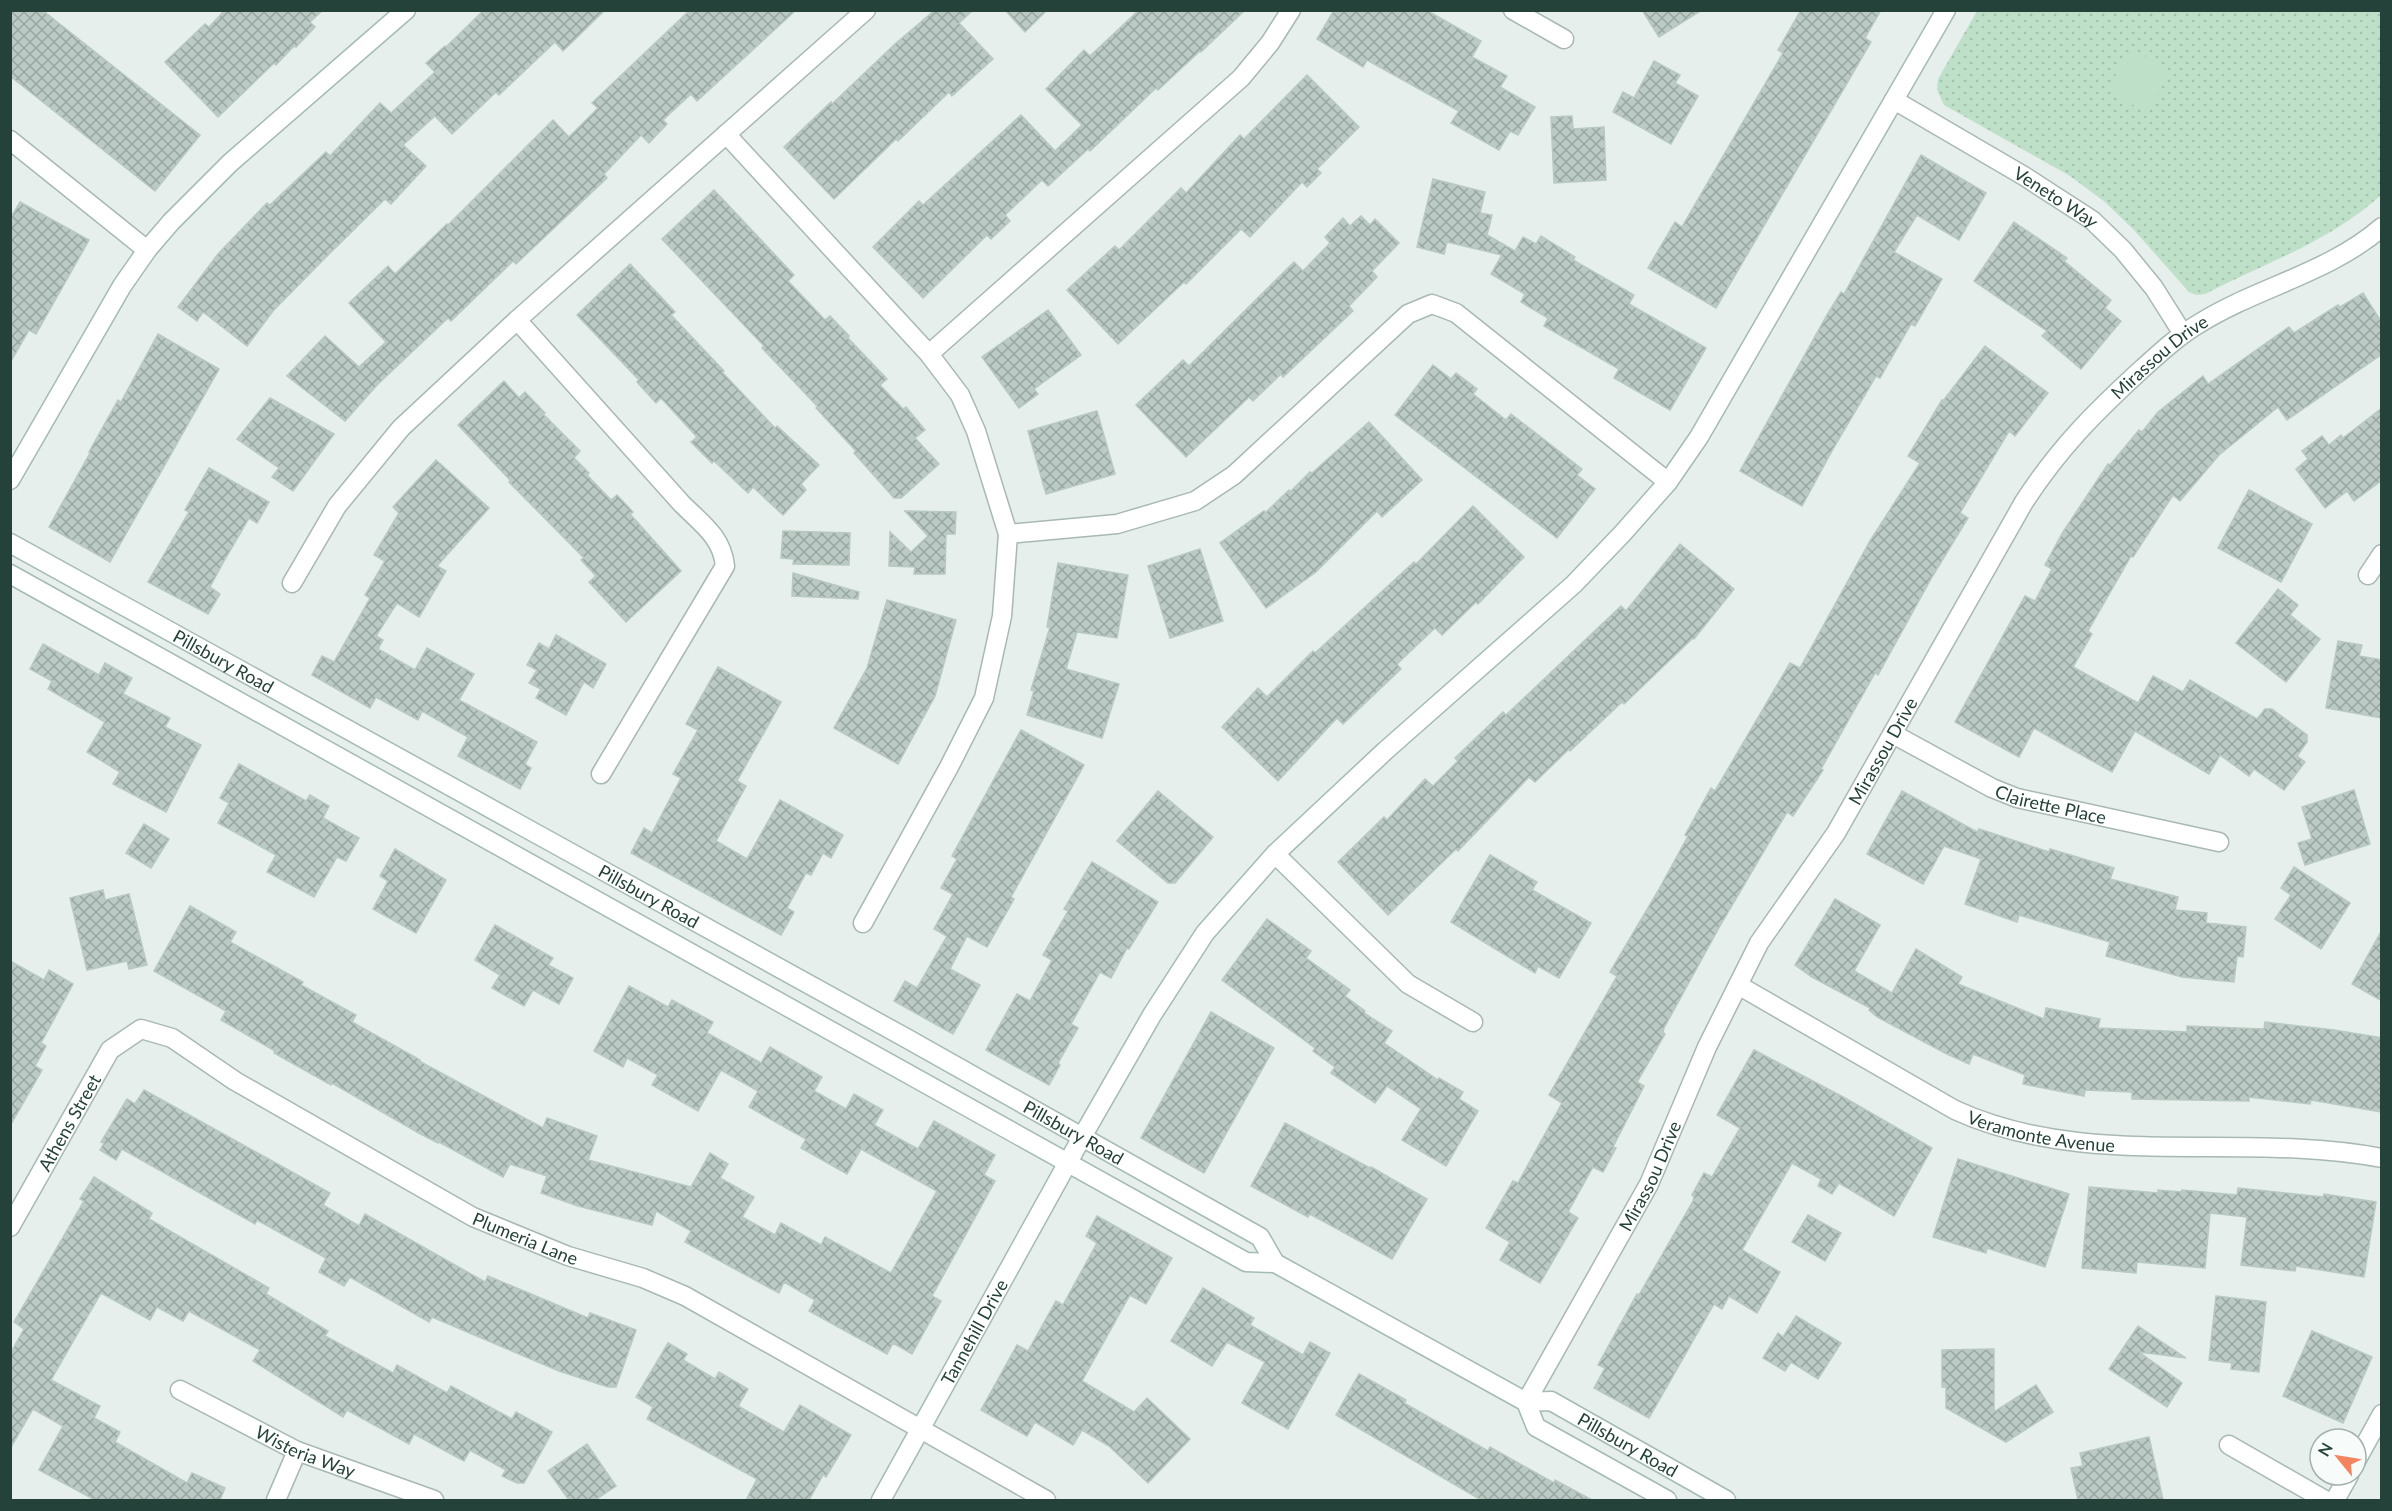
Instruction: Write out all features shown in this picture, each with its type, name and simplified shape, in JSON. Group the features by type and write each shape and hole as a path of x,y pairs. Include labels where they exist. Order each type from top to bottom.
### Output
{"street":[{"path":"10,480 122,286 147,250 171,222 230,163 406,10"},
{"path":"292,583 337,506 401,428 517,320 866,10"},
{"path":"928,354 1241,78 1270,43 1291,10"},
{"path":"1513,10 1564,39"},
{"name":"Tannehill Drive","path":"881,1500 1082,1137 1152,1015 1205,933 1275,854 1385,751 1574,584 1668,482 1699,437 1946,10"},
{"name":"Veneto Way","path":"1894,100 2024,176 2092,220 2123,250 2154,288 2183,334"},
{"path":"726,134 928,354 960,395 976,431 1008,534 1002,616 984,698 949,767 863,923"},
{"path":"10,140 147,250"},
{"name":"Mirassou Drive","path":"1526,1402 1649,1184 1707,1047 1760,943 1836,833 2025,502 2049,465 2107,400 2172,341 2200,322 2303,276 2379,234"},
{"path":"1008,534 1117,524 1195,501 1234,475 1408,314 1432,304 1456,313 1668,482"},
{"path":"517,320 723,549 725,566 602,774"},
{"name":"Pillsbury Road","path":"10,543 1260,1237 1275,1263"},
{"path":"2368,575 2382,554"},
{"name":"Pillsbury Road","path":"10,574 1246,1262 1275,1263 1526,1402 1551,1401 1726,1500"},
{"name":"Clairette Place","path":"1893,734 1992,788 2017,798 2219,842"},
{"path":"1275,854 1408,984 1473,1022"},
{"name":"Veramonte Avenue","path":"1738,985 1954,1110 1986,1125 2074,1143 2293,1148 2382,1158"},
{"name":"Athens Street","path":"10,1227 110,1050 141,1029"},
{"name":"Plumeria Lane","path":"141,1029 172,1038 235,1081 473,1216 568,1256 643,1278 685,1296 1046,1500"},
{"name":"Wisteria Way","path":"180,1390 297,1451 381,1483 434,1500"},
{"name":"Pillsbury Road","path":"1526,1402 1536,1426 1666,1500"},
{"path":"2368,1439 2382,1414"},
{"path":"2229,1445 2325,1500"},
{"path":"276,1500 297,1451"}],"green space":[{"path":"1977,11 2381,11 2381,195 2341,226 2297,250 2205,294 2196,295 2189,292 2134,230 2105,202 2070,176 1944,105 1937,90 1938,79"},
{"path":"2131,48 2170,71 2147,113 2107,90"}],"building":[{"path":"10,10 42,10 200,135 155,191 10,76"},
{"path":"225,10 323,10 310,22 315,27 296,47 294,46 276,65 274,63 218,117 165,62 205,24 209,27"},
{"path":"484,10 605,10 563,51 555,42 499,95 496,92 452,134 435,116 403,145 426,166 391,204 385,199 324,259 273,311 247,346 203,312 197,321 178,307 218,254 267,203 270,205 326,152 330,156 380,103 391,113 435,72 426,63"},
{"path":"690,10 796,10 697,101 691,94 663,120 667,124 649,143 641,135 604,174 607,178 516,264 513,261 451,321 448,318 378,384 345,421 287,376 325,336 359,367 386,342 349,303 388,266 395,274 448,225 553,120 569,137 598,108 592,103"},
{"path":"935,10 973,10 959,23 993,59 952,96 949,92 834,199 784,147"},
{"path":"1005,10 1047,10 1025,32"},
{"path":"1139,10 1245,10 1158,90 1156,88 1090,151 1088,149 1048,186 1042,180 1005,215 1010,221 991,239 987,235 923,298 873,247 919,201 923,205 1021,115 1055,151 1082,125 1046,89 1084,50 1090,56"},
{"path":"1334,10 1426,10 1481,41 1472,57 1507,76 1500,87 1535,107 1518,135 1510,131 1499,150 1451,123 1459,111 1367,60 1363,67 1317,39"},
{"path":"1642,10 1702,10 1659,37"},
{"path":"1801,10 1881,10 1865,38 1871,42 1716,308 1648,268 1675,222 1682,227 1783,53 1778,50"},
{"path":"1654,61 1680,75 1675,83 1698,96 1671,144 1613,112 1623,92 1634,98"},
{"path":"1307,75 1359,127 1317,169 1321,173 1307,187 1302,182 1250,237 1241,229 1186,284 1184,282 1118,344 1067,290 1115,246 1119,250 1181,188 1186,193 1240,135 1244,139"},
{"path":"1572,116 1573,129 1604,127 1606,180 1554,183 1551,117"},
{"path":"1921,155 1986,193 1959,240 1917,215 1894,252 1942,279 1915,326 1911,324 1880,378 1876,376 1802,506 1740,471 1827,315 1841,292 1844,294"},
{"path":"1433,179 1485,192 1480,213 1492,215 1487,235 1515,251 1523,237 1536,244 1541,236 1575,257 1573,260 1634,295 1629,304 1706,348 1670,410 1614,378 1619,369 1544,326 1548,318 1521,302 1525,294 1491,274 1502,255 1447,242 1444,254 1417,247"},
{"path":"714,190 794,275 788,281 825,320 830,316 887,379 880,385 903,409 906,407 925,430 915,438 939,464 901,498 894,498 854,453 856,451 816,408 818,407 762,348 764,346 662,239"},
{"path":"20,202 89,240 36,334 29,330 10,363 10,219"},
{"path":"1361,216 1370,225 1375,219 1399,243 1372,271 1377,277 1349,306 1353,311 1283,377 1281,374 1253,401 1249,397 1186,457 1136,405 1183,360 1189,366 1294,262 1303,271 1330,243 1325,237 1343,218 1350,226"},
{"path":"2014,222 2067,258 2064,261 2111,300 2105,308 2121,321 2081,369 2042,336 2047,331 1974,281"},
{"path":"630,264 675,312 671,315 724,371 722,372 775,428 777,426 819,465 801,484 806,490 783,515 753,487 748,493 714,461 712,463 691,442 697,437 661,398 656,403 637,382 639,380 577,315"},
{"path":"2363,293 2382,323 2382,354 2287,420 2278,407 2219,455 2180,501 2173,495 2133,557 2131,556 2088,631 2092,634 2073,667 2138,703 2153,676 2183,692 2190,680 2257,719 2265,709 2272,709 2307,735 2307,742 2297,756 2305,762 2284,790 2254,769 2249,776 2220,755 2209,774 2135,731 2112,772 2034,728 2019,757 1955,722 2025,596 2035,601 2052,569 2045,565 2063,532 2108,464 2110,465 2139,430 2142,432 2158,412 2203,376 2208,384 2289,327 2294,333 2338,305 2340,307"},
{"path":"1048,310 1081,355 1034,389 1038,394 1019,408 982,357"},
{"path":"158,334 219,369 110,562 49,527 118,400 121,402"},
{"path":"1985,346 2048,393 2015,436 2009,431 1960,513 1968,518 1932,577 1878,675 1875,673 1821,769 1823,770 1793,816 1787,812 1721,924 1664,1028 1665,1034 1637,1082 1644,1086 1613,1147 1616,1148 1603,1172 1593,1167 1568,1212 1578,1218 1540,1283 1500,1260 1510,1242 1486,1228 1513,1181 1518,1183 1562,1103 1549,1095 1617,976 1610,972 1658,891 1711,788 1715,791 1790,663 1800,668 1870,541 1920,463 1908,456 1942,400"},
{"path":"1433,365 1451,379 1456,373 1477,389 1473,394 1506,420 1511,414 1582,469 1577,475 1595,489 1557,538 1395,415"},
{"path":"504,381 519,398 525,392 545,413 543,414 580,451 574,458 589,473 587,475 611,500 617,495 633,512 630,514 681,571 626,622 589,582 596,576 581,560 584,558 509,482 510,480 458,425"},
{"path":"270,398 334,434 293,491 272,477 279,468 237,439"},
{"path":"2382,408 2382,480 2354,501 2347,491 2325,508 2296,469 2308,459 2302,451 2322,436 2329,445 2341,435 2343,438"},
{"path":"1097,411 1115,474 1046,494 1028,431"},
{"path":"1369,422 1422,480 1382,517 1377,511 1316,572 1266,608 1220,543 1264,511 1265,513"},
{"path":"436,460 489,508 437,566 446,571 419,617 397,603 376,636 383,640 378,649 415,670 427,648 474,674 459,700 537,742 525,764 531,768 520,789 458,756 468,737 422,711 418,720 376,697 370,708 312,675 322,656 334,662 370,598 365,595 385,561 374,555 399,513 393,507"},
{"path":"209,468 269,502 257,523 249,518 224,561 210,587 220,594 208,614 148,582 189,512 185,510"},
{"path":"2249,490 2312,524 2281,582 2218,548"},
{"path":"1473,506 1524,557 1478,604 1476,602 1442,635 1435,628 1397,664 1401,669 1343,724 1337,718 1278,781 1222,727 1258,688 1267,697 1313,651 1315,653 1414,562 1416,564"},
{"path":"905,511 956,512 955,534 946,534 945,574 914,574 915,567 889,566 890,532 911,552 928,536"},
{"path":"783,531 850,533 849,565 793,564 794,559 781,558"},
{"path":"1680,544 1734,589 1694,639 1624,704 1622,702 1570,751 1569,749 1535,782 1529,777 1458,851 1456,849 1388,915 1338,862 1384,817 1387,820 1425,779 1433,786 1458,761 1455,758 1503,712 1506,715 1621,606 1626,611"},
{"path":"1200,549 1223,621 1170,638 1148,566"},
{"path":"1058,563 1128,575 1117,638 1077,632 1066,669 1119,684 1102,738 1027,715 1034,691 1031,690 1050,627 1047,627"},
{"path":"793,573 859,592 858,599 792,596"},
{"path":"2278,589 2298,605 2290,615 2320,639 2286,682 2236,643"},
{"path":"887,600 956,620 935,696 898,764 834,728 867,668"},
{"path":"556,635 606,664 593,688 584,682 566,715 536,698 541,689 529,683 537,670 527,665 539,643 549,649"},
{"path":"2338,641 2362,645 2359,656 2382,660 2382,718 2326,708"},
{"path":"43,644 99,675 105,663 132,678 123,694 170,718 165,727 201,745 166,812 113,784 120,772 87,752 105,722 48,689 52,681 30,669"},
{"path":"718,667 781,702 737,781 746,786 716,841 747,859 780,800 843,835 831,858 823,853 811,875 806,873 787,908 794,912 781,935 631,853 644,828 652,833 681,778 673,774 698,730 686,724"},
{"path":"1021,730 1084,765 1011,897 1014,899 987,947 967,936 950,969 980,985 953,1034 894,1001 905,981 917,988 947,936 934,929 953,894 941,888 957,859 952,856"},
{"path":"239,764 306,801 310,795 329,806 323,818 359,838 346,861 337,857 314,897 267,872 276,855 218,823 229,803 220,798"},
{"path":"2354,790 2370,844 2305,865 2298,843 2312,839 2302,807"},
{"path":"1158,791 1213,837 1175,883 1168,883 1117,841"},
{"path":"1902,791 1977,832 1979,829 2049,852 2050,849 2114,868 2110,879 2178,897 2175,910 2207,913 2206,923 2246,927 2243,957 2237,956 2234,982 2182,977 2106,956 2110,942 2019,915 2017,922 1965,904 1981,859 1944,846 1923,884 1867,854"},
{"path":"144,824 169,839 151,868 126,853"},
{"path":"395,849 446,880 416,933 373,909 388,881 380,876"},
{"path":"1490,855 1537,882 1532,890 1591,923 1559,978 1538,966 1535,973 1451,922"},
{"path":"1092,862 1158,902 1129,949 1127,948 1111,978 1100,972 1071,1024 1078,1028 1058,1063 1060,1065 1049,1085 986,1050 1017,994 1030,1001 1052,960 1043,955 1068,911 1064,909"},
{"path":"2294,867 2350,903 2321,949 2275,919 2291,895 2281,888"},
{"path":"103,890 105,900 129,894 147,965 129,969 127,961 87,970 70,898"},
{"path":"1835,899 1880,925 1854,971 1892,993 1916,949 1962,977 1958,984 2044,1019 2046,1008 2100,1019 2098,1028 2187,1032 2187,1026 2264,1029 2265,1022 2382,1038 2382,1112 2311,1100 2310,1104 2249,1097 2249,1101 2132,1099 2132,1092 2085,1090 2084,1096 2023,1084 2025,1075 1973,1054 1969,1064 1877,1017 1869,1010 1870,1008 1812,977 1795,965"},
{"path":"190,906 236,932 230,942 303,982 301,985 356,1015 352,1022 419,1061 543,1128 547,1118 597,1136 588,1160 691,1187 710,1153 728,1164 720,1178 754,1197 742,1217 775,1235 781,1223 821,1245 825,1237 891,1273 937,1191 861,1149 847,1174 801,1148 806,1139 749,1107 758,1091 721,1070 698,1111 652,1085 658,1075 627,1058 623,1067 594,1051 629,986 668,1007 672,1000 713,1022 707,1033 761,1063 770,1047 822,1077 814,1091 846,1109 854,1094 883,1110 874,1125 918,1149 934,1121 995,1155 984,1175 995,1181 932,1296 941,1301 912,1354 893,1343 887,1354 809,1311 815,1300 784,1282 779,1293 685,1242 691,1231 656,1211 652,1225 578,1206 541,1193 547,1176 510,1164 503,1177 417,1132 332,1083 331,1085 221,1020 226,1011 154,971"},
{"path":"1267,919 1311,951 1306,958 1350,990 1345,996 1365,1011 1364,1013 1392,1031 1384,1043 1438,1080 1439,1078 1463,1092 1459,1099 1478,1111 1446,1166 1402,1140 1421,1109 1387,1086 1375,1103 1331,1073 1335,1067 1313,1051 1315,1048 1222,980"},
{"path":"495,925 553,958 548,965 573,978 559,1004 533,990 524,1006 492,988 500,975 475,960"},
{"path":"2382,930 2382,1001 2352,984"},
{"path":"10,961 44,980 49,970 73,984 41,1043 46,1046 35,1066 42,1070 10,1126"},
{"path":"1211,1012 1274,1048 1204,1173 1141,1138"},
{"path":"1754,1050 1845,1098 1932,1148 1894,1216 1839,1183 1832,1194 1818,1186 1821,1179 1792,1163 1742,1250 1780,1272 1757,1313 1729,1296 1722,1309 1714,1304 1649,1418 1594,1388 1605,1368 1598,1365 1637,1294 1639,1295 1693,1201 1694,1196 1692,1195 1704,1173 1712,1177 1740,1128 1717,1115"},
{"path":"144,1090 330,1193 323,1205 359,1226 365,1214 485,1282 488,1276 588,1318 590,1313 636,1330 616,1387 608,1387 559,1371 432,1317 429,1322 350,1277 344,1286 319,1272 326,1258 257,1220 255,1224 122,1149 116,1160 100,1150 104,1143 101,1142 127,1099 135,1104"},
{"path":"1285,1123 1427,1199 1392,1259 1310,1214 1308,1217 1251,1186"},
{"path":"1958,1159 2069,1194 2045,1267 1987,1248 1986,1253 1933,1237"},
{"path":"94,1177 152,1213 149,1219 269,1288 266,1294 328,1331 325,1336 393,1373 397,1365 447,1393 451,1386 512,1419 516,1412 552,1432 524,1483 517,1483 502,1476 506,1470 470,1450 464,1461 414,1434 409,1444 347,1410 343,1417 253,1361 260,1350 189,1311 183,1321 157,1307 150,1320 101,1293 51,1380 100,1406 94,1418 120,1432 115,1442 187,1483 192,1473 225,1488 220,1500 95,1500 39,1470 63,1426 33,1409 10,1449 10,1354 24,1329 14,1322 84,1201 80,1199"},
{"path":"2089,1187 2158,1193 2158,1190 2181,1192 2182,1190 2237,1195 2238,1188 2323,1197 2324,1194 2376,1202 2364,1277 2296,1266 2295,1271 2241,1265 2247,1217 2210,1213 2205,1268 2137,1262 2136,1273 2082,1268"},
{"path":"1808,1215 1841,1233 1825,1261 1792,1242"},
{"path":"1097,1216 1172,1258 1146,1304 1130,1295 1082,1381 1134,1412 1147,1398 1190,1439 1148,1483 1109,1446 1082,1430 1073,1445 1035,1422 1027,1436 981,1410 1017,1345 1028,1351 1056,1301 1063,1305 1097,1243 1086,1236"},
{"path":"1203,1288 1254,1318 1250,1325 1303,1355 1310,1342 1330,1353 1288,1429 1242,1403 1265,1362 1227,1342 1212,1366 1171,1341"},
{"path":"2216,1296 2266,1302 2259,1372 2231,1369 2232,1363 2209,1360"},
{"path":"1796,1316 1841,1343 1818,1379 1791,1362 1785,1371 1763,1358 1778,1333 1783,1337"},
{"path":"2138,1326 2186,1358 2139,1352 2182,1383 2167,1407 2109,1369"},
{"path":"2312,1331 2372,1357 2343,1423 2283,1396"},
{"path":"668,1343 687,1354 683,1360 715,1379 719,1372 748,1389 738,1406 784,1432 800,1405 851,1435 826,1477 823,1475 809,1500 746,1500 757,1479 647,1419 653,1407 636,1397"},
{"path":"1994,1349 1994,1412 2036,1385 2053,1412 2006,1442 1946,1408 1946,1387 1942,1387 1942,1350"},
{"path":"1359,1374 1406,1400 1404,1403 1488,1451 1490,1447 1554,1483 1555,1480 1592,1500 1481,1500 1336,1415"},
{"path":"2149,1437 2163,1500 2078,1500 2071,1468 2083,1466 2080,1453"},
{"path":"587,1444 616,1486 595,1500 569,1500 548,1471"}]}
